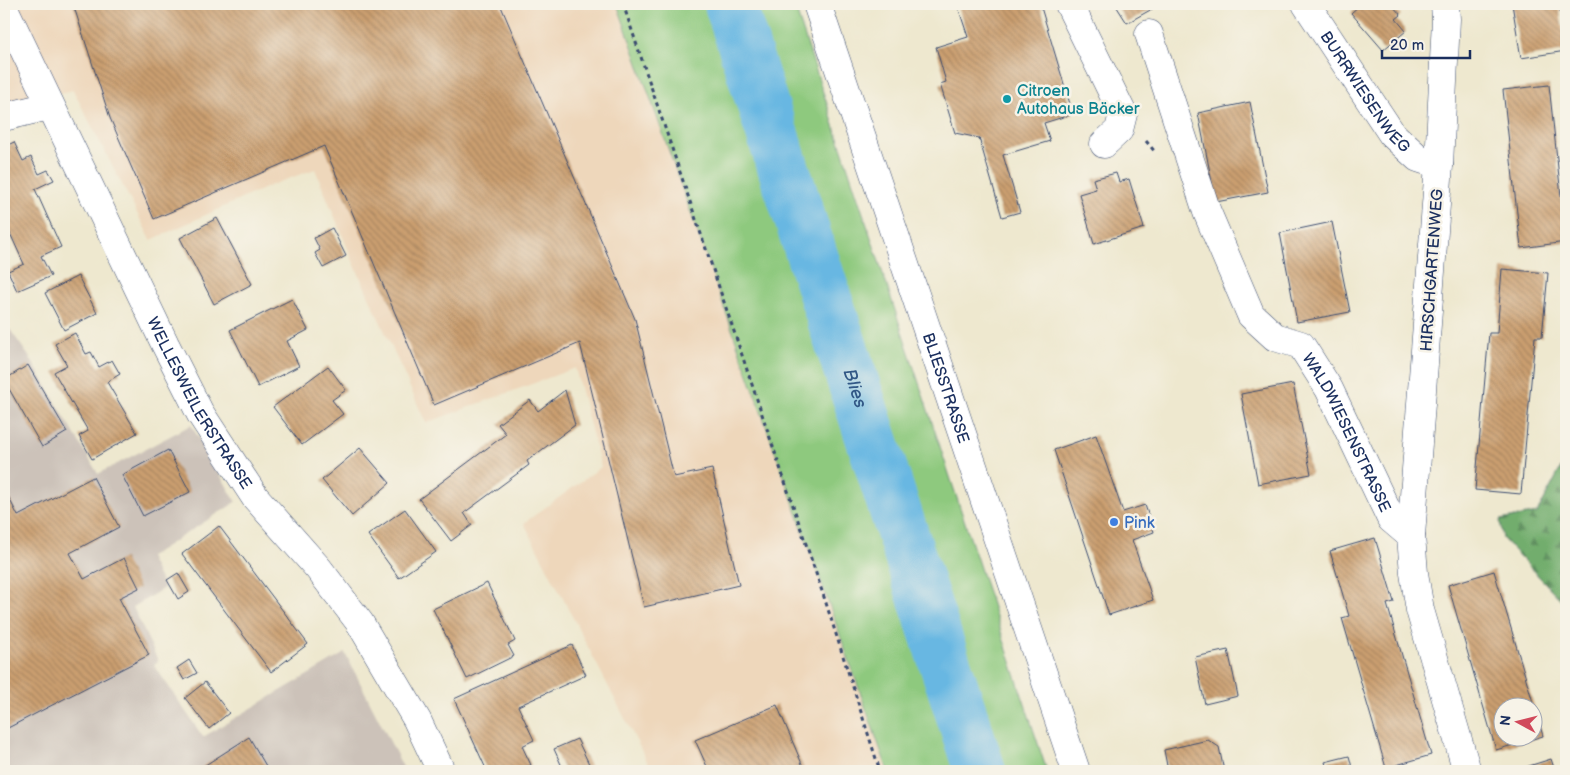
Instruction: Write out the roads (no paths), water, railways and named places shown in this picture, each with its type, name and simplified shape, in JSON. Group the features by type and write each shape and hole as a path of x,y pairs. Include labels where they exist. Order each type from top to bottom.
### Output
{"street":[{"name":"BLIESSTRASSE","path":"817,4 1076,771"},
{"path":"1069,4 1123,114 1119,130 1104,144"},
{"name":"BURRWIESENWEG","path":"1306,4 1392,134 1418,158 1439,165"},
{"name":"HIRSCHGARTENWEG","path":"1411,536 1439,165 1446,19 1445,4"},
{"name":"WELLESWEILERSTRASSE","path":"4,8 49,106 200,413 255,497 318,568 360,623 417,720 441,771"},
{"name":"WALDWIESENSTRASSE","path":"1149,34 1207,212 1251,315 1275,337 1301,346 1329,390 1390,519 1411,536"},
{"path":"4,117 49,106"},
{"path":"1411,536 1420,610 1467,771"}],"waterway":[{"name":"Blies","path":"730,4 980,771"}],"place":[{"name":"Citroen Autohaus Bäcker","path":"1007,99"},
{"name":"Pink","path":"1114,522"}]}
